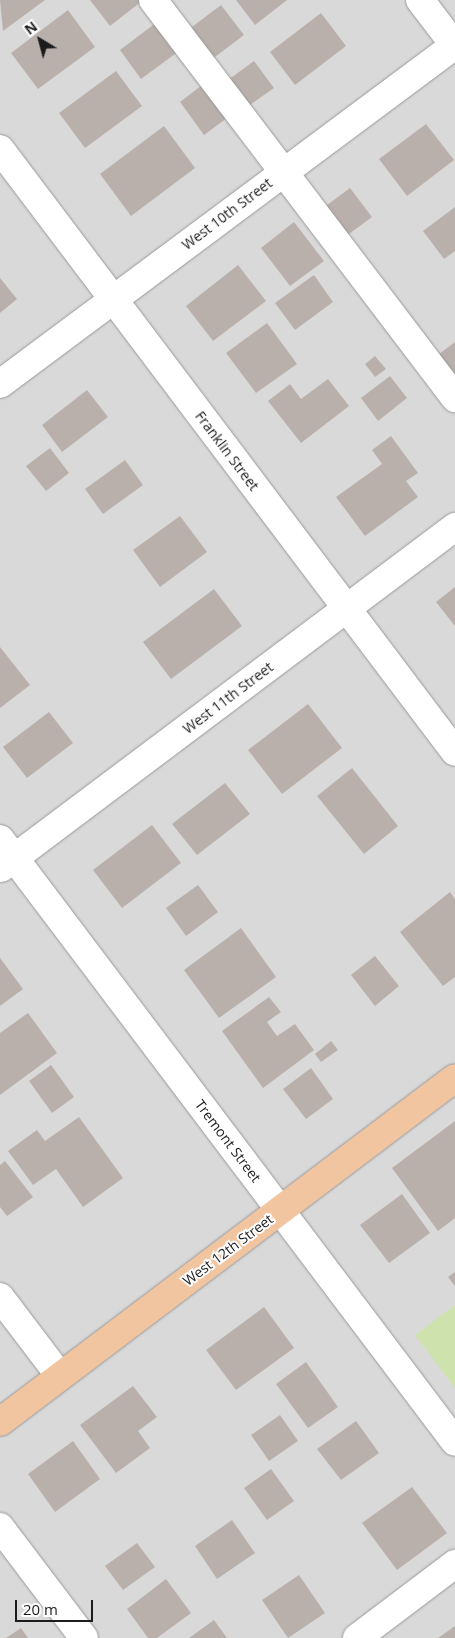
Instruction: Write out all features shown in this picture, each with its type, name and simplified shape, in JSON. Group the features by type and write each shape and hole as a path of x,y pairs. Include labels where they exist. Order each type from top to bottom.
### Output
{"main road":[{"name":"West 12th Street","path":"0,1422 454,1080"}],"street":[{"path":"153,0 286,171 455,398"},
{"path":"420,0 455,45"},
{"name":"West 10th Street","path":"0,384 455,45"},
{"name":"Franklin Street","path":"0,149 455,752"},
{"name":"West 11th Street","path":"5,855 455,527"},
{"name":"Tremont Street","path":"5,855 280,1210 455,1442"},
{"path":"0,1297 60,1376"},
{"path":"0,1527 84,1638"},
{"path":"357,1638 455,1564"}],"shaded area":[{"path":"0,0 455,0 455,1638 0,1638"}],"green space":[{"path":"455,1305 455,1388 415,1335"}],"building":[{"path":"0,0 45,0 3,31"},
{"path":"90,0 141,0 142,1 110,26"},
{"path":"236,0 287,0 255,25"},
{"path":"221,5 244,35 211,60 188,30"},
{"path":"68,10 95,47 38,89 11,53"},
{"path":"321,13 346,46 295,85 270,52"},
{"path":"157,22 179,51 141,79 120,50"},
{"path":"254,61 274,88 247,107 228,80"},
{"path":"116,71 142,106 85,148 59,113"},
{"path":"206,82 231,115 204,135 180,102"},
{"path":"426,124 454,160 407,196 379,159"},
{"path":"164,126 195,168 131,216 100,174"},
{"path":"350,188 372,217 345,237 323,208"},
{"path":"455,207 455,251 444,259 423,231"},
{"path":"294,222 324,261 290,286 261,248"},
{"path":"238,265 266,301 213,341 186,306"},
{"path":"314,275 333,302 295,330 275,303"},
{"path":"0,278 17,299 0,313"},
{"path":"267,323 297,364 256,393 226,353"},
{"path":"455,342 455,385 434,358"},
{"path":"375,356 386,369 375,377 365,364"},
{"path":"390,376 407,398 378,421 361,398"},
{"path":"328,379 349,406 301,443 268,401 290,384 301,399"},
{"path":"87,390 108,417 62,452 42,425"},
{"path":"391,436 418,473 406,481 418,497 365,536 336,497 382,464 372,450"},
{"path":"50,448 69,473 46,491 26,466"},
{"path":"125,460 143,485 103,514 85,489"},
{"path":"180,516 207,552 160,587 133,550"},
{"path":"455,587 455,626 436,602"},
{"path":"214,589 242,626 171,679 143,642"},
{"path":"0,647 30,685 0,708"},
{"path":"308,704 342,748 282,794 248,750"},
{"path":"49,712 73,743 27,778 3,747"},
{"path":"352,768 398,826 364,854 317,796"},
{"path":"225,783 250,814 197,855 172,824"},
{"path":"152,825 181,863 122,908 93,870"},
{"path":"198,885 218,912 186,936 166,908"},
{"path":"450,892 455,899 455,977 443,986 400,932"},
{"path":"241,928 276,977 219,1018 184,970"},
{"path":"375,956 399,986 375,1006 351,975"},
{"path":"0,958 23,989 0,1006"},
{"path":"269,997 281,1012 267,1022 277,1036 295,1024 314,1050 263,1088 222,1031"},
{"path":"28,1013 57,1053 0,1095 0,1033"},
{"path":"331,1041 338,1050 321,1062 315,1054"},
{"path":"51,1065 74,1097 52,1113 29,1081"},
{"path":"311,1068 333,1099 306,1119 283,1089"},
{"path":"79,1117 123,1178 83,1207 56,1169 33,1185 8,1151 37,1130 45,1141"},
{"path":"455,1121 455,1218 438,1231 392,1168"},
{"path":"5,1161 33,1197 7,1216 0,1207 0,1165"},
{"path":"402,1194 430,1233 389,1263 360,1225"},
{"path":"455,1272 455,1286 448,1277"},
{"path":"264,1307 294,1348 236,1390 206,1350"},
{"path":"306,1362 338,1407 308,1428 276,1384"},
{"path":"133,1386 157,1417 138,1431 150,1448 116,1473 80,1425"},
{"path":"280,1415 298,1441 269,1461 251,1435"},
{"path":"356,1421 379,1453 341,1480 317,1449"},
{"path":"73,1441 100,1479 55,1512 28,1474"},
{"path":"271,1469 294,1501 267,1520 244,1488"},
{"path":"412,1487 447,1533 397,1570 362,1523"},
{"path":"232,1520 255,1553 217,1579 195,1546"},
{"path":"137,1543 155,1567 123,1590 105,1566"},
{"path":"299,1575 325,1613 288,1638 262,1600"},
{"path":"166,1579 191,1613 157,1638 148,1638 127,1609"},
{"path":"214,1620 227,1638 189,1638"},
{"path":"455,1626 455,1638 438,1638"},
{"path":"21,1628 28,1638 6,1638"}]}
